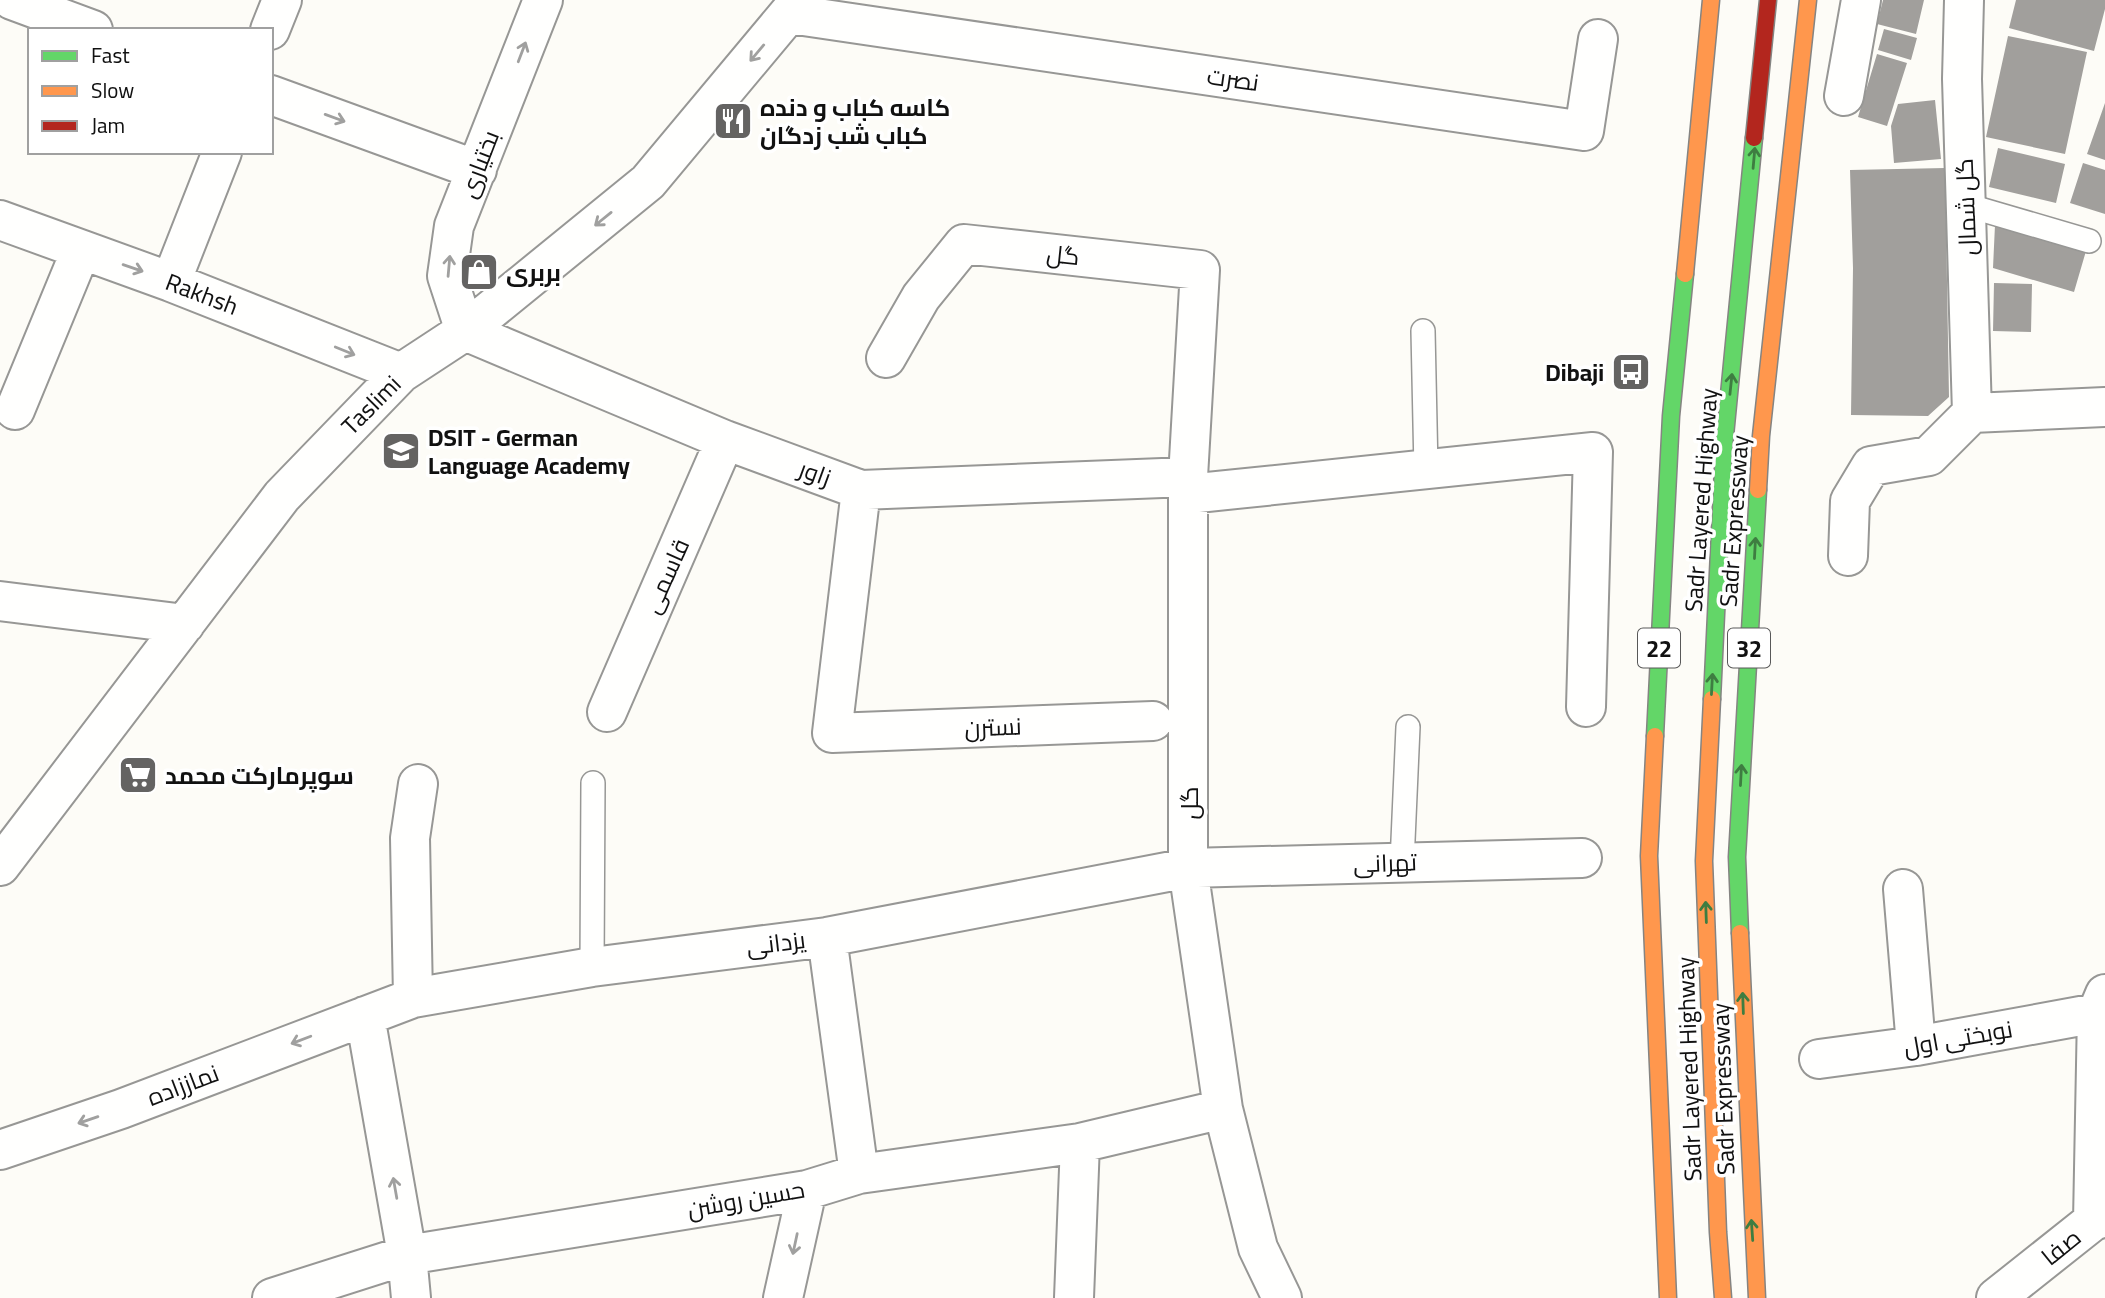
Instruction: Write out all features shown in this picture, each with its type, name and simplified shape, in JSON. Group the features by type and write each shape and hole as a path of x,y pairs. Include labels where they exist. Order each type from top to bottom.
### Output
{"highway":[{"path":"1660,1298 1642,855 1662,414 1703,0"},
{"name":"Sadr Layered Highway","path":"1668,1298 1649,856 1671,416 1712,0"},
{"name":"Sadr Layered Highway","path":"1723,1298 1718,1232 1704,862 1724,446 1768,0"},
{"name":"Sadr Expressway","path":"1757,1298 1737,857 1761,436 1808,0"}],"street":[{"path":"0,21 12,0 88,28"},
{"path":"271,28 282,0"},
{"name":"بختیاری","path":"465,331 447,276 454,226 542,0"},
{"path":"1844,96 1861,0"},
{"name":"گل شمال","path":"1964,0 1962,79 1972,413"},
{"name":"نصرت","path":"795,7 1584,131 1598,40"},
{"name":"Taslimi","path":"0,866 282,496 401,373 465,331 648,182 795,7"},
{"path":"273,96 477,170"},
{"path":"172,282 221,154"},
{"name":"Rakhsh","path":"0,220 172,282 401,373"},
{"name":"گل","path":"886,358 921,297 964,244 1200,270 1188,485 1188,868 1206,977 1223,1109 1258,1248 1282,1298"},
{"path":"15,410 81,250"},
{"name":"زاور","path":"465,331 725,440 862,490 1188,485"},
{"path":"1848,556 1850,500 1871,466 1929,456 1972,413 2105,407"},
{"name":"قاسمی","path":"607,712 725,440"},
{"path":"1188,485 1426,470 1593,452 1586,707"},
{"name":"نسترن","path":"862,490 832,733 1153,721"},
{"path":"0,601 185,624"},
{"path":"414,998 410,838 418,784"},
{"name":"تهرانی","path":"1188,868 1582,858"},
{"name":"یزدانی","path":"365,1016 414,998 592,967 827,937 1188,868"},
{"path":"1903,889 1916,1046"},
{"path":"827,937 859,1174"},
{"name":"نوبختی اول","path":"1819,1059 1916,1046 2101,1003"},
{"name":"صفا","path":"1996,1298 2099,1219 2101,1003"},
{"path":"365,1016 407,1255 411,1298"},
{"name":"نماززاده","path":"0,1150 121,1109 365,1016"},
{"name":"حسین روشن","path":"272,1298 407,1255 807,1190 859,1174 1080,1143 1223,1109"},
{"path":"1074,1298 1080,1143"},
{"path":"783,1298 807,1190"}],"lane":[{"path":"1966,205 2089,241"},
{"path":"1423,331 1426,470"},
{"path":"1402,863 1408,727"},
{"path":"592,967 593,783"}],"building":[{"path":"1883,0 1924,0 1916,34 1877,24"},
{"path":"2016,0 2105,0 2094,51 2009,28"},
{"path":"1884,29 1917,38 1911,60 1878,50"},
{"path":"2008,36 2087,52 2065,154 1986,137"},
{"path":"1877,54 1907,63 1887,126 1858,117"},
{"path":"1935,100 1941,159 1894,163 1891,126 1898,104"},
{"path":"2105,103 2105,160 2087,154"},
{"path":"1998,148 2065,164 2056,203 1989,187"},
{"path":"2083,163 2105,170 2105,214 2070,203"},
{"path":"1945,168 1949,397 1928,416 1851,415 1853,268 1850,170"},
{"path":"1995,225 2086,251 2074,292 1993,268"},
{"path":"1994,283 2032,284 2031,332 1993,331"}],"traffic: fast":[{"path":"1712,699 1724,446 1754,138"},
{"path":"1655,736 1671,416 1685,274"},
{"path":"1740,933 1737,857 1758,490"}],"traffic: slow":[{"path":"1685,274 1711,0"},
{"path":"1758,490 1761,436 1808,0"},
{"path":"1712,699 1704,861 1718,1232 1723,1298"},
{"path":"1655,736 1649,856 1668,1298"},
{"path":"1740,933 1757,1298"}],"traffic: jam":[{"path":"1754,138 1768,0"}],"place":[{"name":"کاسه کباب و دنده کباب شب زدگان","path":"733,121"},
{"name":"بربری","path":"479,272"},
{"name":"Dibaji","path":"1631,372"},
{"name":"DSIT - German Language Academy","path":"401,451"},
{"name":"سوپرمارکت محمد","path":"138,775"}]}
